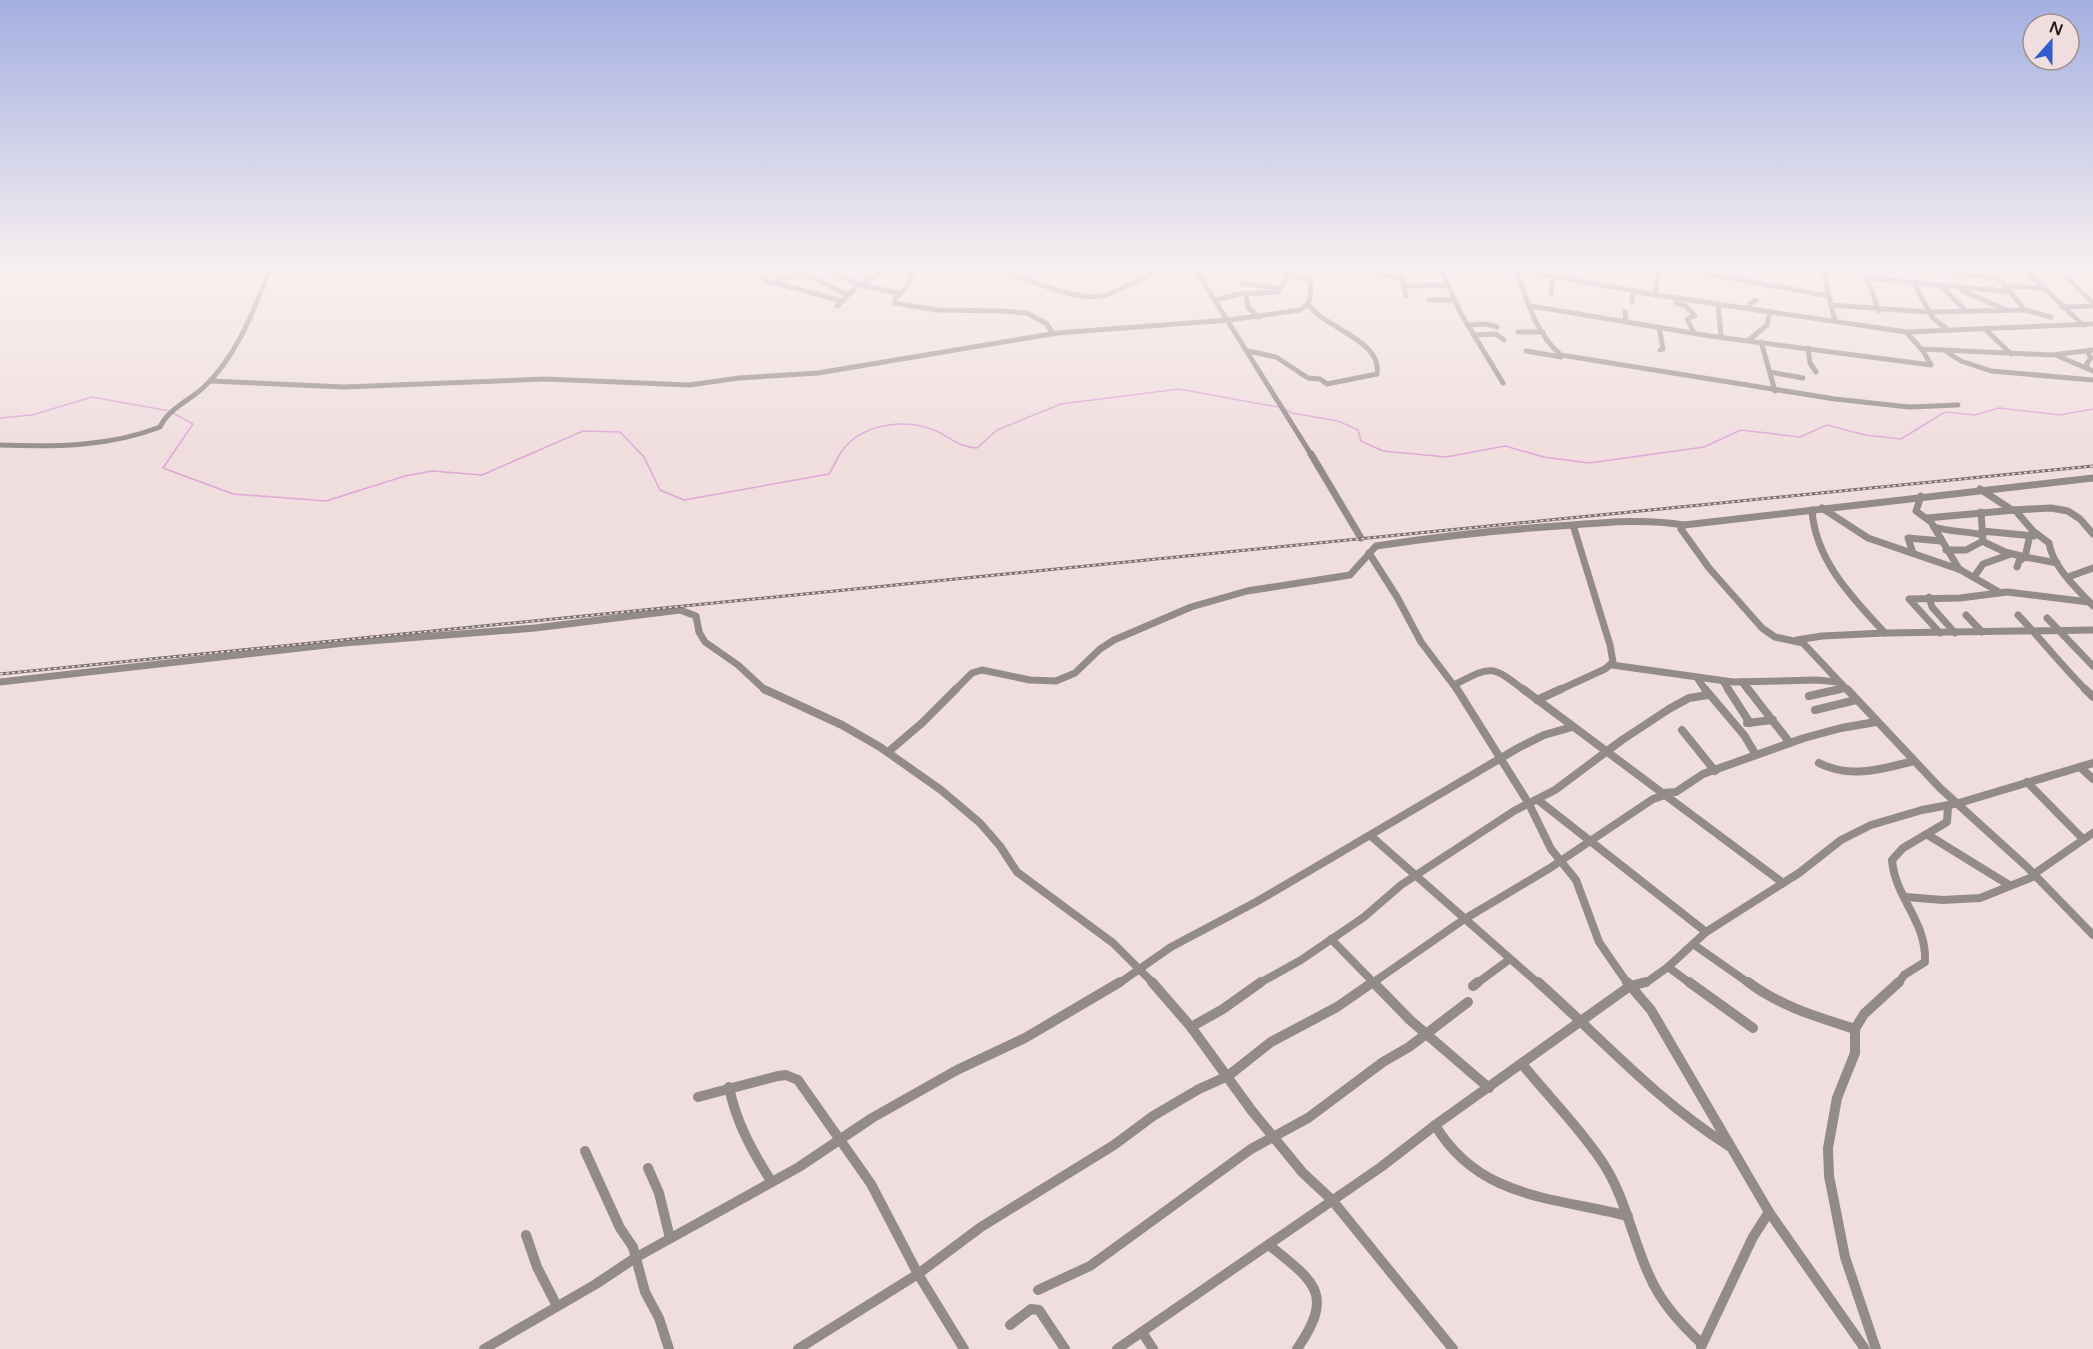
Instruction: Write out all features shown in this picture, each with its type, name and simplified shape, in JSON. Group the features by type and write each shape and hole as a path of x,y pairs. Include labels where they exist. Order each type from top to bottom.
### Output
{"street":[{"path":"0,445 48,446 110,441 143,434 160,427 165,416 210,381 245,330"},
{"path":"1051,330 1053,334"},
{"path":"210,381 344,387 526,379 689,385 740,378 827,372 1053,334 1104,330"},
{"path":"1234,330 1361,538"},
{"path":"1248,351 1276,357 1308,378 1320,379 1327,384 1377,374 1378,368 1364,343 1341,330"},
{"path":"1470,330 1503,383"},
{"path":"1660,330 1664,347 1660,350"},
{"path":"1679,330 1931,365 1906,332"},
{"path":"1720,330 1721,336"},
{"path":"1749,340 1761,330"},
{"path":"1893,330 1906,332 1949,330"},
{"path":"1986,330 2012,354"},
{"path":"1518,332 1543,332 1554,351 1566,356"},
{"path":"1473,335 1496,334 1504,340"},
{"path":"1761,342 1775,391"},
{"path":"1808,348 1810,363 1816,372"},
{"path":"1921,349 2057,355 2090,351 2091,358 2087,363 2090,369"},
{"path":"1526,351 1775,391 1893,406 1958,405"},
{"path":"1947,351 1971,366 1995,373 2019,377 2093,380"},
{"path":"2057,355 2090,369"},
{"path":"1770,372 1803,378"},
{"path":"888,752 922,723 972,673 982,670 1041,682 1065,678 1075,673 1100,649 1161,619 1226,595 1350,575 1365,561 1376,546 1428,538 1573,525 1651,520 1684,525 1980,489 2093,478"},
{"path":"1980,489 2015,510 2049,544 2049,551 2057,563 2091,604"},
{"path":"1921,496 1916,511 1951,532 1971,532 2011,554 2057,563"},
{"path":"1822,508 1868,538 1960,570 1999,592"},
{"path":"1931,521 1981,512 2041,508 2065,510 2077,517 2093,534"},
{"path":"1812,510 1814,525 1827,563 1851,597 1885,633"},
{"path":"1946,550 1966,550 1976,547 1982,536 1981,512"},
{"path":"1931,521 1946,550 1960,570"},
{"path":"1573,525 1610,645 1612,665"},
{"path":"1684,525 1682,532 1709,567 1763,629 1777,638 1797,640 1834,635 1885,633 2093,630"},
{"path":"1982,536 2030,535 2043,538"},
{"path":"2017,567 2019,561 2025,557 2030,535"},
{"path":"1913,553 1908,538 1941,541"},
{"path":"1369,553 1404,609 1421,642 1454,685 1501,759 1534,802 1588,840 1706,932"},
{"path":"1974,577 1976,570 1981,566 2011,554"},
{"path":"2068,577 2093,568"},
{"path":"1940,633 1909,599 1960,598 1999,592 2030,594 2091,604"},
{"path":"1929,597 1932,607 1955,633"},
{"path":"0,682 344,643 522,630 680,610 696,616 699,632 705,642 738,665 768,693 842,725 918,772 980,823 1000,846 1017,872 1113,943 1140,968 1191,1027 1303,1173 1332,1200 1453,1349"},
{"path":"1966,615 1982,632"},
{"path":"2018,615 2040,638 2054,658 2093,697"},
{"path":"2047,618 2085,655 2093,666"},
{"path":"1797,640 1914,761 2035,875 2093,935"},
{"path":"1537,700 1612,665 1723,681 1818,680 1838,682"},
{"path":"1454,685 1486,669 1495,670 1508,677 1783,883"},
{"path":"1698,679 1751,744 1756,755"},
{"path":"1723,681 1750,723"},
{"path":"1742,682 1790,743"},
{"path":"1809,696 1845,688"},
{"path":"1828,692 1840,704"},
{"path":"1191,1027 1223,1009 1268,977 1301,960 1364,916 1401,885 1514,811 1555,790 1683,701 1708,694"},
{"path":"1815,710 1856,700"},
{"path":"1736,725 1773,720"},
{"path":"798,1349 918,1274 981,1227 1114,1145 1153,1116 1199,1089 1228,1076 1272,1042 1374,983 1463,920 1561,860 1646,803 1662,796 1663,793 1679,791 1701,775 1790,743 1876,722"},
{"path":"483,1349 635,1258 841,1141 872,1118 957,1070 1025,1038 1103,994 1191,936 1256,902 1501,759 1545,735 1572,727"},
{"path":"1682,730 1692,739 1715,771"},
{"path":"1819,763 1833,771 1844,772 1875,771 1914,761"},
{"path":"1117,1349 1397,1155 1435,1125 1630,986 1647,982 1668,967 1706,932 1783,883 1841,840 1871,825 1922,810 1959,803 2093,763"},
{"path":"2080,767 2093,779"},
{"path":"2027,782 2083,839"},
{"path":"1534,802 1551,849 1576,880 1599,942 1630,986 1651,1010 1769,1212 1865,1349"},
{"path":"1876,1349 1845,1257 1829,1176 1828,1148 1832,1119 1842,1082 1855,1053 1855,1029 1864,1014 1895,988 1904,975 1926,962 1927,945 1894,874 1892,860 1903,849 1947,822 1948,806"},
{"path":"1906,897 1943,900 1980,898 2035,875 2093,833"},
{"path":"1928,835 2008,885"},
{"path":"1371,836 1414,878 1510,959 1697,1127 1731,1147"},
{"path":"1331,939 1425,1034 1489,1088"},
{"path":"1693,944 1714,955 1772,998 1818,1019 1855,1029"},
{"path":"1473,986 1510,959"},
{"path":"1668,967 1753,1028"},
{"path":"1038,1290 1090,1266 1251,1149 1308,1118 1468,1002"},
{"path":"1522,1064 1602,1161 1628,1216 1648,1274 1660,1297 1701,1347 1754,1237 1769,1212"},
{"path":"698,1096 778,1076 794,1077 802,1083 871,1184 959,1347"},
{"path":"729,1088 735,1113 748,1147 771,1182"},
{"path":"1435,1125 1444,1144 1460,1161 1507,1188 1533,1197 1570,1202 1628,1216"},
{"path":"585,1151 620,1228 633,1247 645,1292 659,1318 669,1349"},
{"path":"648,1168 660,1193 670,1238"},
{"path":"526,1235 537,1267 557,1306"},
{"path":"1269,1245 1303,1273 1313,1286 1318,1299 1318,1316 1297,1349"},
{"path":"1010,1324 1031,1309 1039,1310 1065,1349"},
{"path":"1142,1332 1153,1349"}],"waterway":[{"path":"173,413 193,424 163,468 233,494 326,501 405,476 432,471 482,475 583,431 620,432 644,457 660,490 684,500 829,474 843,449 855,438 887,425 923,427 934,430 960,444 977,448 997,430 1061,404 1179,389 1278,407"},
{"path":"0,418 32,415 92,397 169,411"},
{"path":"1285,409 1292,413 1338,421 1358,430 1361,441 1383,451 1446,457 1505,446 1544,457 1589,463 1704,447 1741,430 1800,437 1827,425 1865,435 1901,439 1945,412 1975,415 1999,408 2060,415 2093,409"}],"railway":[{"path":"0,674 2093,466"}]}
